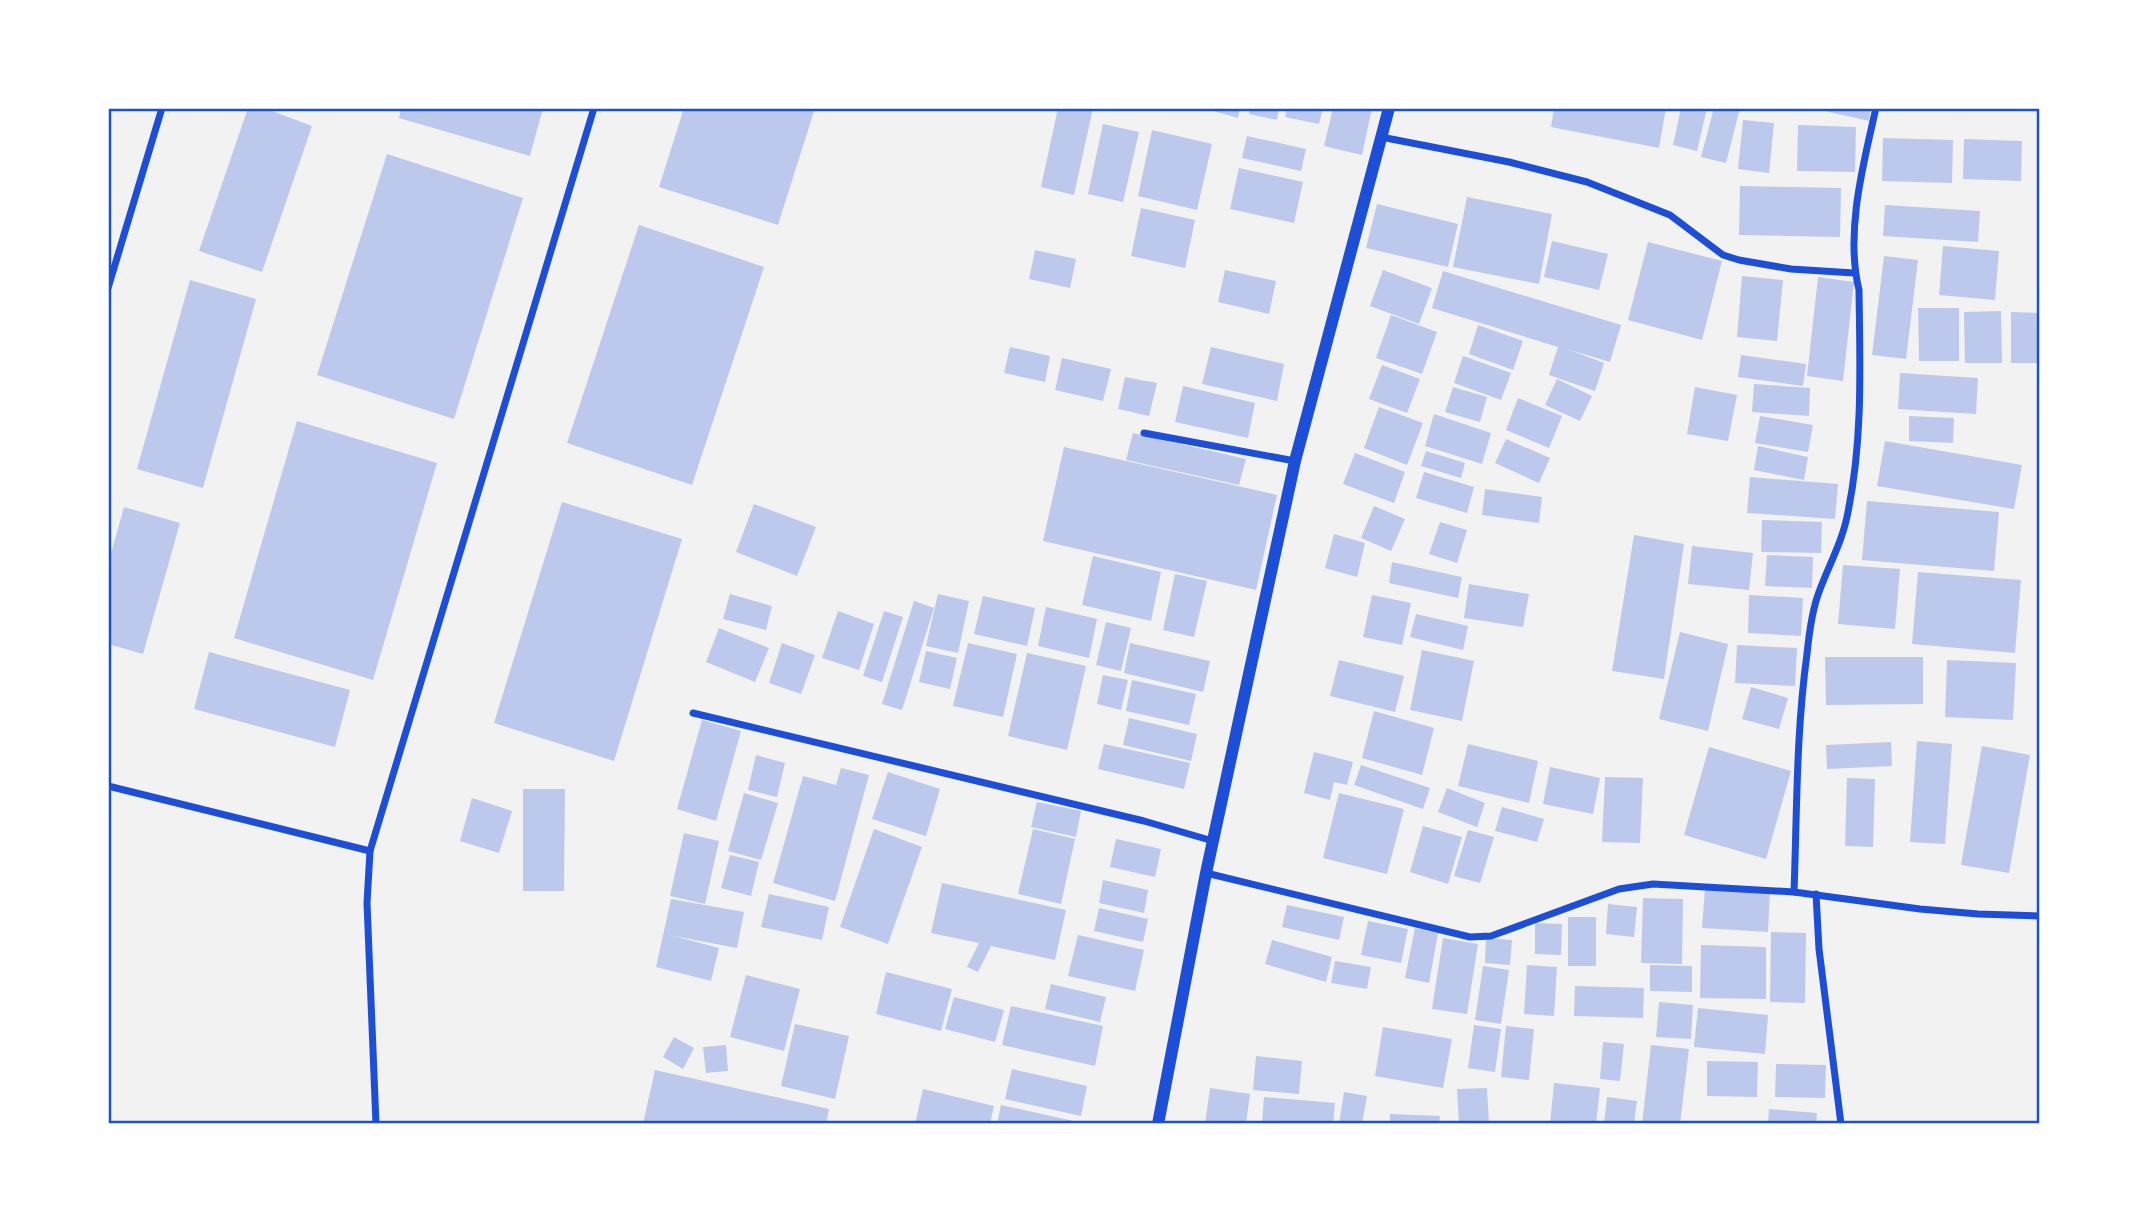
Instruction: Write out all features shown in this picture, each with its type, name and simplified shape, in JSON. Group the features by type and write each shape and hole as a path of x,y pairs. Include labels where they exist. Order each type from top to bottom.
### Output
{"street":[{"path":"108,288 162,108"},
{"path":"376,1124 367,903 370,851 594,108"},
{"path":"1158,1124 1206,873 1295,461 1389,108"},
{"path":"1794,892 1799,728 1807,652 1818,594 1848,516 1857,466 1860,394 1859,290 1854,273 1859,182 1876,108"},
{"path":"1381,137 1509,162 1587,182 1670,215 1723,255 1739,260 1791,269 1854,273"},
{"path":"1144,433 1295,461"},
{"path":"694,713 1144,821 1213,841"},
{"path":"108,786 370,851"},
{"path":"1206,873 1481,938 1619,888 1653,884 1794,892 1955,912 2039,916"},
{"path":"1816,894 1819,948 1841,1124"}],"building":[{"path":"248,108 264,108 312,126 262,272 199,251"},
{"path":"401,108 543,108 530,156 399,118"},
{"path":"684,108 815,108 778,225 659,187"},
{"path":"1058,108 1093,108 1074,195 1041,187"},
{"path":"1203,108 1240,108 1238,118"},
{"path":"1250,108 1279,108 1277,120 1249,114"},
{"path":"1287,108 1323,108 1319,124 1285,117"},
{"path":"1333,108 1372,108 1362,155 1324,146"},
{"path":"1554,108 1666,108 1659,148 1551,127"},
{"path":"1681,108 1707,108 1697,151 1673,145"},
{"path":"1714,108 1740,108 1726,163 1701,157"},
{"path":"1812,108 1871,108 1869,121"},
{"path":"1743,120 1774,123 1769,173 1738,169"},
{"path":"1103,124 1139,132 1123,202 1088,194"},
{"path":"1798,125 1856,127 1855,172 1797,171"},
{"path":"1152,130 1212,144 1197,210 1138,196"},
{"path":"1247,136 1306,149 1301,171 1242,158"},
{"path":"1883,138 1953,140 1952,183 1882,181"},
{"path":"1964,139 2022,141 2021,181 1963,179"},
{"path":"387,154 523,198 454,419 317,375"},
{"path":"1239,168 1303,182 1294,223 1230,209"},
{"path":"1740,186 1841,188 1840,237 1739,235"},
{"path":"1467,197 1552,214 1539,284 1453,267"},
{"path":"1377,204 1458,224 1448,267 1366,248"},
{"path":"1885,205 1980,211 1978,242 1883,236"},
{"path":"1141,208 1195,220 1185,268 1131,256"},
{"path":"639,225 764,267 692,485 567,443"},
{"path":"1552,241 1608,254 1599,290 1544,277"},
{"path":"1648,242 1722,261 1702,340 1628,320"},
{"path":"1943,246 1999,251 1995,300 1939,295"},
{"path":"1035,250 1076,259 1070,288 1029,279"},
{"path":"1884,256 1918,260 1906,359 1872,355"},
{"path":"1225,270 1276,281 1269,314 1218,302"},
{"path":"1383,270 1432,288 1419,324 1370,306"},
{"path":"1443,271 1621,325 1610,362 1570,350 1604,363 1595,391 1549,375 1558,347 1432,308"},
{"path":"1742,276 1783,280 1777,341 1737,337"},
{"path":"1818,277 1854,282 1843,381 1807,376"},
{"path":"190,280 256,299 203,488 137,469"},
{"path":"1918,308 1959,308 1959,361 1919,361"},
{"path":"2001,311 2002,363 1965,363 1964,312"},
{"path":"2011,312 2039,313 2039,363 2011,363"},
{"path":"1391,315 1437,332 1422,374 1376,358"},
{"path":"1478,325 1523,341 1513,370 1469,354"},
{"path":"1010,347 1050,356 1045,382 1004,373"},
{"path":"1211,347 1284,364 1277,401 1202,384"},
{"path":"1741,355 1806,364 1803,386 1738,377"},
{"path":"1463,356 1511,373 1501,400 1454,383"},
{"path":"1062,358 1111,369 1103,401 1055,390"},
{"path":"1382,365 1420,379 1407,413 1369,399"},
{"path":"1900,373 1978,378 1976,414 1898,409"},
{"path":"1125,377 1157,383 1149,416 1118,409"},
{"path":"1557,379 1592,396 1580,421 1545,405"},
{"path":"1754,384 1810,388 1809,416 1752,412"},
{"path":"1183,386 1255,403 1248,438 1175,422"},
{"path":"1453,387 1487,397 1480,422 1445,412"},
{"path":"1695,387 1737,395 1728,441 1687,434"},
{"path":"1518,398 1562,416 1549,448 1506,430"},
{"path":"1379,407 1423,423 1407,465 1364,448"},
{"path":"1434,414 1491,433 1482,464 1425,446"},
{"path":"1760,416 1813,425 1808,452 1755,443"},
{"path":"1909,416 1954,418 1953,443 1909,441"},
{"path":"297,421 437,463 373,680 234,638"},
{"path":"1133,433 1246,459 1239,485 1126,460"},
{"path":"1506,439 1550,458 1539,483 1495,463"},
{"path":"1885,441 2022,465 2014,509 1877,486"},
{"path":"1758,446 1808,457 1804,480 1754,470"},
{"path":"1064,447 1277,495 1256,590 1043,541"},
{"path":"1426,451 1465,463 1461,478 1421,466"},
{"path":"1355,453 1405,472 1394,503 1343,484"},
{"path":"1424,472 1474,487 1467,513 1416,498"},
{"path":"1750,477 1838,484 1835,519 1747,513"},
{"path":"1485,489 1542,497 1539,523 1482,515"},
{"path":"1867,501 1999,512 1994,571 1862,560"},
{"path":"562,502 682,539 614,761 494,723"},
{"path":"754,504 816,527 797,576 736,552"},
{"path":"1374,506 1405,519 1391,551 1361,538"},
{"path":"124,507 180,523 143,654 108,644 108,564"},
{"path":"1762,520 1822,522 1821,553 1761,552"},
{"path":"1440,522 1467,530 1457,563 1429,554"},
{"path":"1334,534 1365,543 1357,577 1325,568"},
{"path":"1634,535 1684,544 1664,679 1612,671"},
{"path":"1692,546 1753,553 1749,590 1688,584"},
{"path":"1767,555 1813,557 1812,588 1765,586"},
{"path":"1093,556 1161,572 1151,621 1082,605"},
{"path":"1392,562 1462,577 1458,598 1389,583"},
{"path":"1843,565 1900,569 1895,629 1838,624"},
{"path":"1918,572 2021,580 2015,653 1912,644"},
{"path":"1175,574 1207,581 1194,637 1163,630"},
{"path":"1469,584 1529,594 1523,627 1464,618"},
{"path":"730,594 772,606 766,630 723,619"},
{"path":"938,594 969,601 958,653 926,646"},
{"path":"1372,595 1411,603 1402,645 1363,637"},
{"path":"1749,595 1803,598 1801,636 1748,633"},
{"path":"983,596 1035,608 1027,646 974,634"},
{"path":"914,601 934,608 902,710 882,704"},
{"path":"1046,607 1097,619 1089,658 1038,646"},
{"path":"838,611 874,624 859,670 822,658"},
{"path":"884,611 903,617 882,682 863,676"},
{"path":"1416,614 1468,626 1463,650 1410,637"},
{"path":"1106,622 1131,628 1121,671 1096,665"},
{"path":"719,628 769,648 755,682 706,662"},
{"path":"1680,632 1728,644 1708,731 1659,719"},
{"path":"782,643 815,655 801,694 769,683"},
{"path":"968,643 1017,654 1003,717 953,706"},
{"path":"1130,643 1210,661 1203,692 1124,673"},
{"path":"1737,645 1797,648 1795,686 1735,683"},
{"path":"1422,650 1474,661 1462,721 1410,710"},
{"path":"926,651 957,658 950,689 919,682"},
{"path":"209,652 350,690 335,747 194,709"},
{"path":"1027,653 1086,666 1067,750 1008,736"},
{"path":"1825,657 1923,657 1923,704 1826,705"},
{"path":"1339,660 1404,676 1395,712 1330,696"},
{"path":"1947,660 2016,663 2013,720 1945,717"},
{"path":"1103,675 1128,680 1121,710 1097,704"},
{"path":"1132,680 1196,694 1189,725 1126,711"},
{"path":"1751,687 1788,698 1779,729 1742,719"},
{"path":"1374,711 1434,728 1422,775 1362,758"},
{"path":"1129,718 1197,734 1191,761 1123,745"},
{"path":"702,720 741,731 716,821 677,809"},
{"path":"1917,741 1952,744 1945,844 1910,842"},
{"path":"1891,742 1892,766 1827,769 1826,745"},
{"path":"1104,744 1190,763 1184,789 1098,769"},
{"path":"1468,744 1538,761 1529,803 1458,786"},
{"path":"1982,746 2030,755 2009,873 1961,865"},
{"path":"1709,747 1791,771 1766,859 1684,835"},
{"path":"1314,752 1353,762 1347,785 1334,782 1330,800 1304,793"},
{"path":"756,755 785,763 777,797 748,790"},
{"path":"1361,765 1430,788 1423,809 1354,785"},
{"path":"1550,767 1600,778 1593,814 1543,804"},
{"path":"841,768 869,775 835,901 773,883 803,776 836,785"},
{"path":"888,772 940,789 926,836 872,819"},
{"path":"1605,777 1643,778 1640,843 1602,842"},
{"path":"1847,778 1875,779 1873,847 1845,846"},
{"path":"1447,788 1485,803 1477,827 1438,812"},
{"path":"523,789 565,789 564,891 523,891"},
{"path":"744,793 778,803 761,860 728,851"},
{"path":"1339,793 1404,809 1387,874 1323,858"},
{"path":"472,798 512,811 499,853 460,841"},
{"path":"1037,802 1081,811 1076,837 1031,827"},
{"path":"1502,807 1544,819 1537,842 1495,831"},
{"path":"1423,826 1462,837 1448,884 1410,872"},
{"path":"874,829 922,847 888,944 840,927"},
{"path":"1033,829 1075,839 1061,904 1018,894"},
{"path":"1468,830 1494,837 1480,883 1454,876"},
{"path":"684,833 719,841 705,904 670,896"},
{"path":"1116,839 1161,849 1155,877 1110,867"},
{"path":"730,855 759,862 751,896 721,888"},
{"path":"1103,880 1148,890 1144,913 1099,903"},
{"path":"942,883 1066,910 1055,960 991,946 978,972 967,967 979,943 931,933"},
{"path":"1705,888 1770,892 1768,932 1702,928"},
{"path":"769,894 829,907 822,940 761,927"},
{"path":"1643,898 1683,899 1682,964 1641,963"},
{"path":"671,899 744,912 737,948 674,936 719,948 711,981 656,967"},
{"path":"1608,904 1637,907 1634,937 1606,934"},
{"path":"1287,905 1344,917 1339,940 1282,927"},
{"path":"1099,908 1148,919 1143,942 1094,931"},
{"path":"1568,917 1596,917 1596,966 1568,966"},
{"path":"1368,921 1408,929 1401,963 1361,955"},
{"path":"1535,923 1562,924 1561,955 1535,954"},
{"path":"1415,928 1438,933 1429,983 1405,978"},
{"path":"1771,932 1806,933 1805,1003 1770,1002"},
{"path":"1078,935 1144,950 1135,991 1068,976"},
{"path":"1443,938 1478,944 1467,1014 1432,1009"},
{"path":"1486,938 1512,940 1510,965 1485,963"},
{"path":"1272,940 1332,957 1326,982 1265,964"},
{"path":"1701,945 1766,947 1766,999 1700,998"},
{"path":"1335,961 1371,967 1367,989 1331,983"},
{"path":"1527,965 1557,967 1554,1016 1524,1014"},
{"path":"1650,965 1692,966 1692,992 1650,991"},
{"path":"1483,966 1509,970 1501,1024 1475,1020"},
{"path":"886,972 952,989 941,1031 876,1014"},
{"path":"746,975 800,989 784,1051 730,1037"},
{"path":"1051,984 1106,997 1100,1022 1045,1009"},
{"path":"1575,986 1644,988 1643,1018 1574,1016"},
{"path":"954,997 1004,1010 995,1042 945,1029"},
{"path":"1659,1002 1693,1005 1691,1039 1656,1037"},
{"path":"1011,1006 1103,1026 1095,1066 1002,1045"},
{"path":"1698,1008 1768,1015 1765,1054 1694,1047"},
{"path":"795,1024 849,1036 835,1099 781,1086"},
{"path":"1474,1025 1501,1029 1495,1072 1468,1068"},
{"path":"1506,1026 1534,1029 1529,1080 1501,1077"},
{"path":"1383,1027 1452,1039 1443,1088 1375,1076"},
{"path":"674,1037 694,1048 683,1069 663,1057"},
{"path":"1603,1042 1624,1044 1620,1081 1600,1079"},
{"path":"726,1045 728,1071 706,1073 703,1047"},
{"path":"1651,1045 1689,1049 1680,1124 1642,1124"},
{"path":"1256,1056 1302,1061 1299,1094 1253,1090"},
{"path":"1707,1061 1758,1062 1757,1097 1707,1096"},
{"path":"1776,1064 1826,1065 1825,1098 1775,1097"},
{"path":"1012,1069 1087,1086 1081,1116 1005,1099"},
{"path":"655,1070 829,1109 826,1124 643,1124"},
{"path":"1554,1083 1600,1088 1596,1124 1550,1124"},
{"path":"1210,1088 1250,1094 1246,1124 1205,1124"},
{"path":"1487,1088 1489,1124 1459,1124 1457,1089"},
{"path":"923,1089 994,1106 990,1124 915,1124"},
{"path":"1344,1092 1367,1096 1362,1124 1339,1124"},
{"path":"1264,1097 1335,1103 1333,1124 1262,1124"},
{"path":"1607,1097 1637,1101 1634,1124 1604,1124"},
{"path":"1001,1105 1078,1122 1078,1124 997,1124"},
{"path":"1769,1109 1817,1113 1816,1124 1768,1124"},
{"path":"1390,1114 1440,1116 1439,1124 1390,1124"}]}
